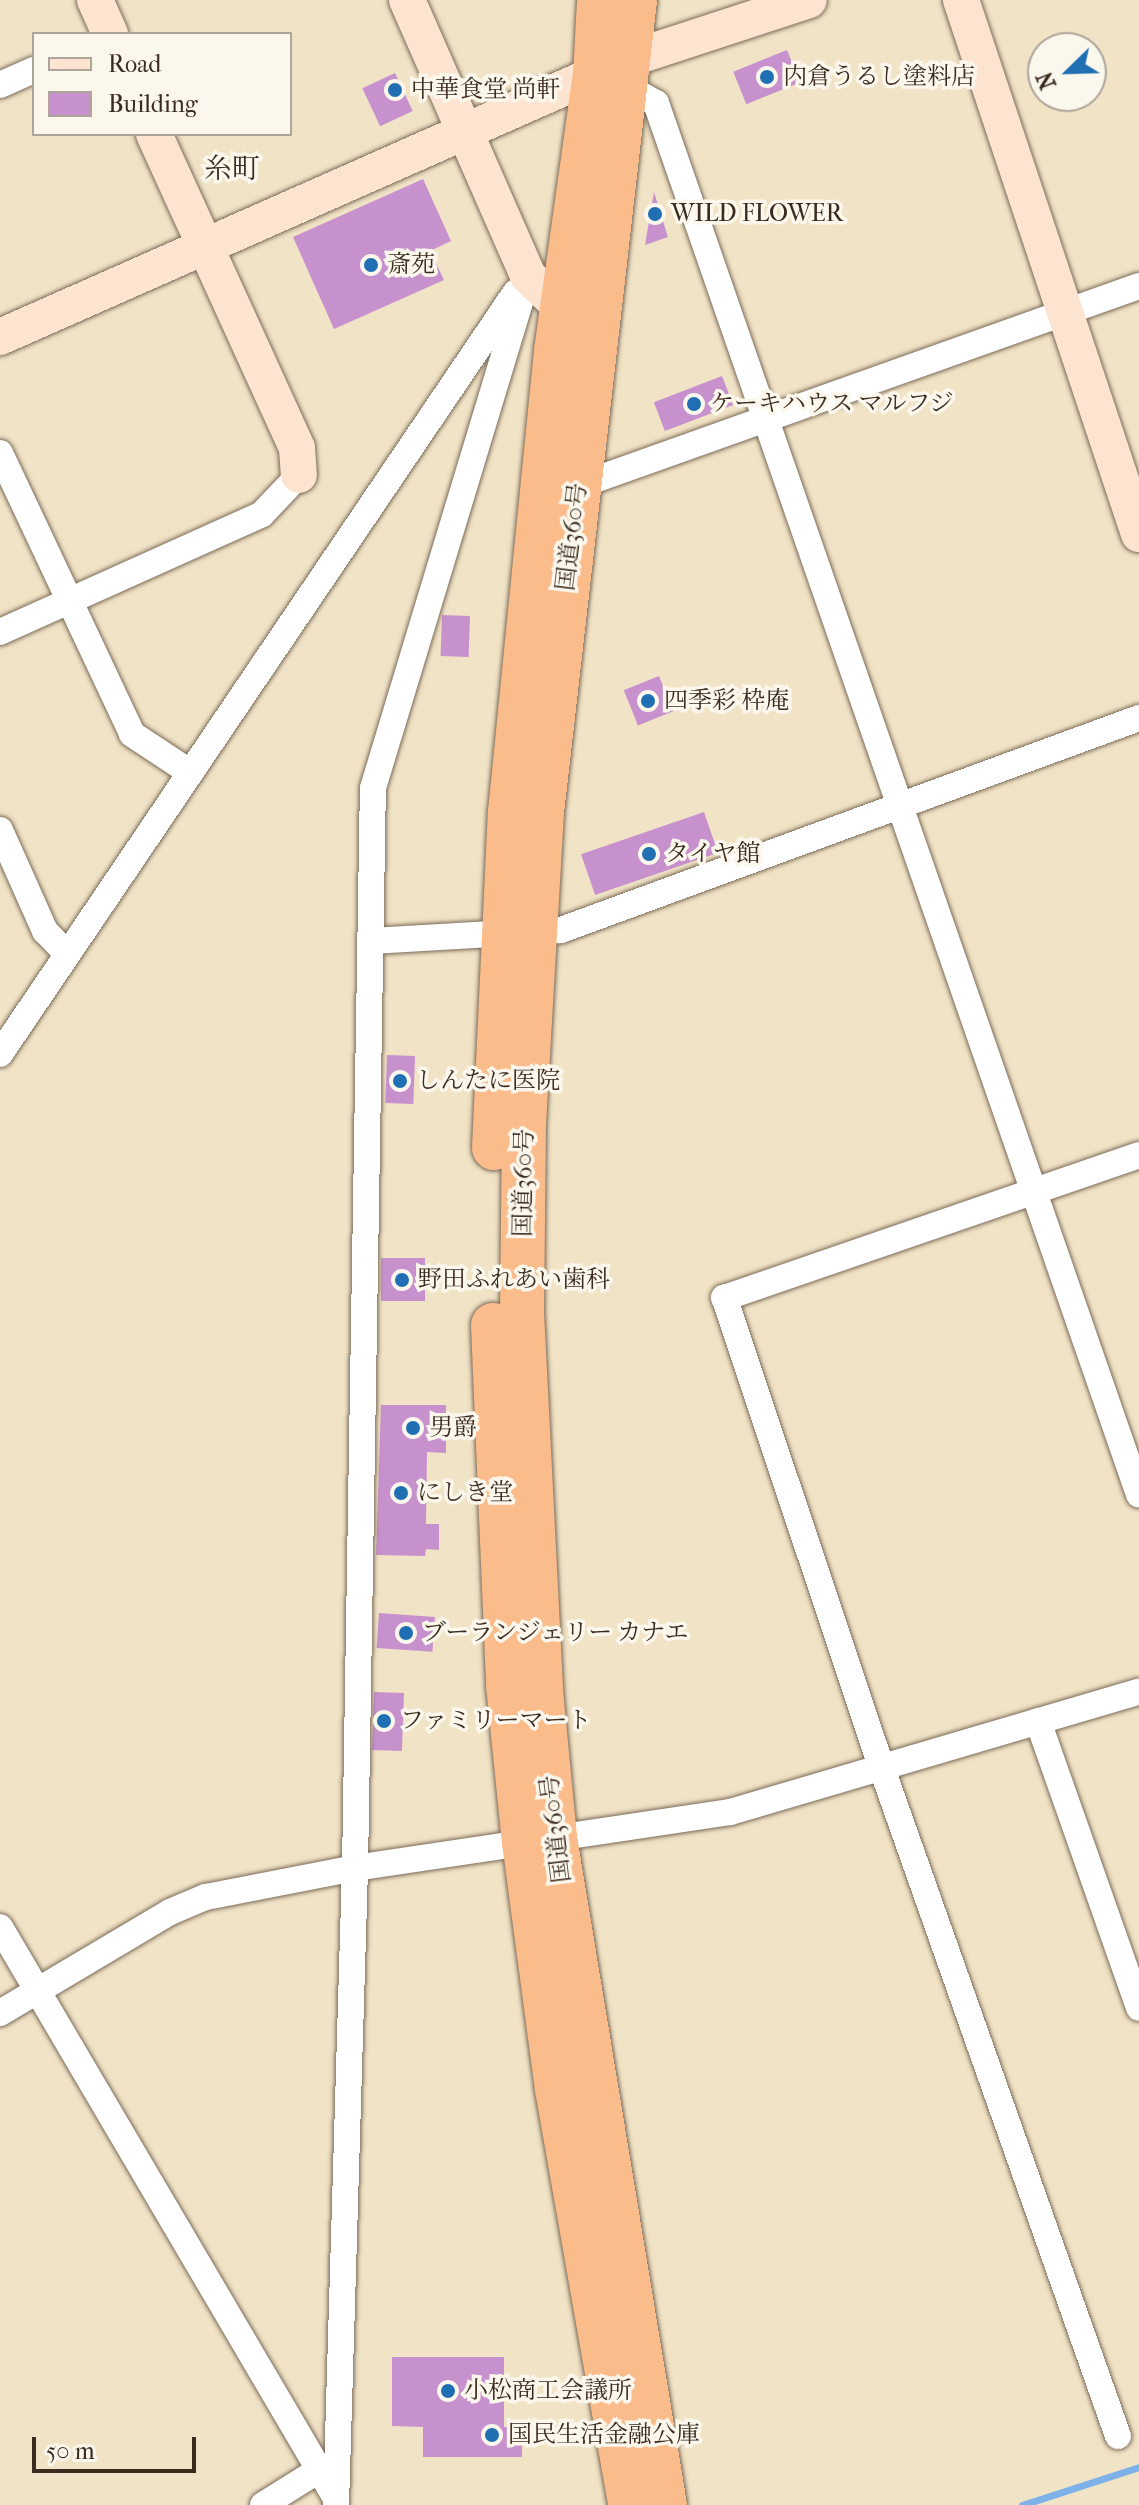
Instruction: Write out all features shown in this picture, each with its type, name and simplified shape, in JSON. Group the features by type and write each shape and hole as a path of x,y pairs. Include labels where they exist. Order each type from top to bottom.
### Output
{"highway":[{"name":"国道360号","path":"560,492 600,344 617,74 599,0"},
{"name":"国道360号","path":"630,2505 557,2089 540,1840 498,1508 492,1277 518,935 560,492 562,308 635,0"},
{"name":"国道360号","path":"540,1840 665,2505"}],"street":[{"path":"95,0 109,32"},
{"path":"407,0 528,276 600,344"},
{"path":"0,337 464,129 809,0"},
{"path":"961,0 1063,314 1139,534"},
{"path":"0,85 32,71"},
{"path":"617,74 656,103 770,419 1139,1495"},
{"path":"0,632 262,514 299,475 297,448 155,136"},
{"path":"0,1054 188,771 528,276"},
{"path":"335,2500 355,1868 373,788 528,276"},
{"path":"560,492 1139,286"},
{"path":"0,453 72,600 132,734 188,771"},
{"path":"371,941 518,935 561,930 1139,718"},
{"path":"0,830 45,931 66,953"},
{"path":"1118,2436 881,1766 724,1298 1139,1155"},
{"path":"0,2013 170,1912 206,1897 355,1868 730,1812 1139,1692"},
{"path":"1038,1721 1139,2008"},
{"path":"0,1927 335,2500"},
{"path":"263,2505 319,2470"}],"building":[{"name":"内倉うるし塗料店","path":"787,50 800,82 746,104 733,72"},
{"path":"395,73 413,111 380,126 362,88"},
{"name":"斎苑","path":"423,179 451,241 430,251 444,280 334,329 293,237"},
{"name":"WILD FLOWER","path":"654,192 668,237 645,245"},
{"name":"ケーキハウス マルフジ","path":"722,376 733,405 665,431 654,402"},
{"path":"442,615 470,616 469,657 441,656"},
{"name":"四季彩 枠庵","path":"659,676 673,711 638,725 624,690"},
{"name":"タイヤ館","path":"704,812 718,853 595,895 581,854"},
{"name":"しんたに医院","path":"387,1055 415,1056 413,1104 385,1103"},
{"name":"野田ふれあい歯科","path":"381,1258 425,1258 425,1301 381,1301"},
{"path":"381,1405 446,1405 446,1453 427,1452 426,1524 439,1524 439,1550 426,1549 425,1556 376,1555"},
{"name":"ブーランジェリー カナエ","path":"379,1613 435,1617 432,1652 377,1648"},
{"name":"ファミリーマート","path":"374,1692 404,1693 402,1751 372,1750"},
{"name":"小松商工会議所","path":"392,2357 504,2357 504,2427 522,2427 522,2457 423,2457 423,2427 392,2426"}],"waterway":[{"path":"1022,2505 1139,2467"}],"place":[{"name":"内倉うるし塗料店","path":"767,77"},
{"name":"中華食堂 尚軒","path":"395,90"},
{"name":"WILD FLOWER","path":"655,214"},
{"name":"斎苑","path":"371,265"},
{"name":"ケーキハウス マルフジ","path":"694,404"},
{"name":"四季彩 枠庵","path":"648,701"},
{"name":"タイヤ館","path":"649,854"},
{"name":"しんたに医院","path":"400,1081"},
{"name":"野田ふれあい歯科","path":"402,1280"},
{"name":"男爵","path":"413,1428"},
{"name":"にしき堂","path":"401,1493"},
{"name":"ブーランジェリー カナエ","path":"406,1633"},
{"name":"ファミリーマート","path":"384,1721"},
{"name":"小松商工会議所","path":"448,2391"},
{"name":"国民生活金融公庫","path":"492,2435"}],"district":[{"name":"糸町","path":"232,169"}]}
